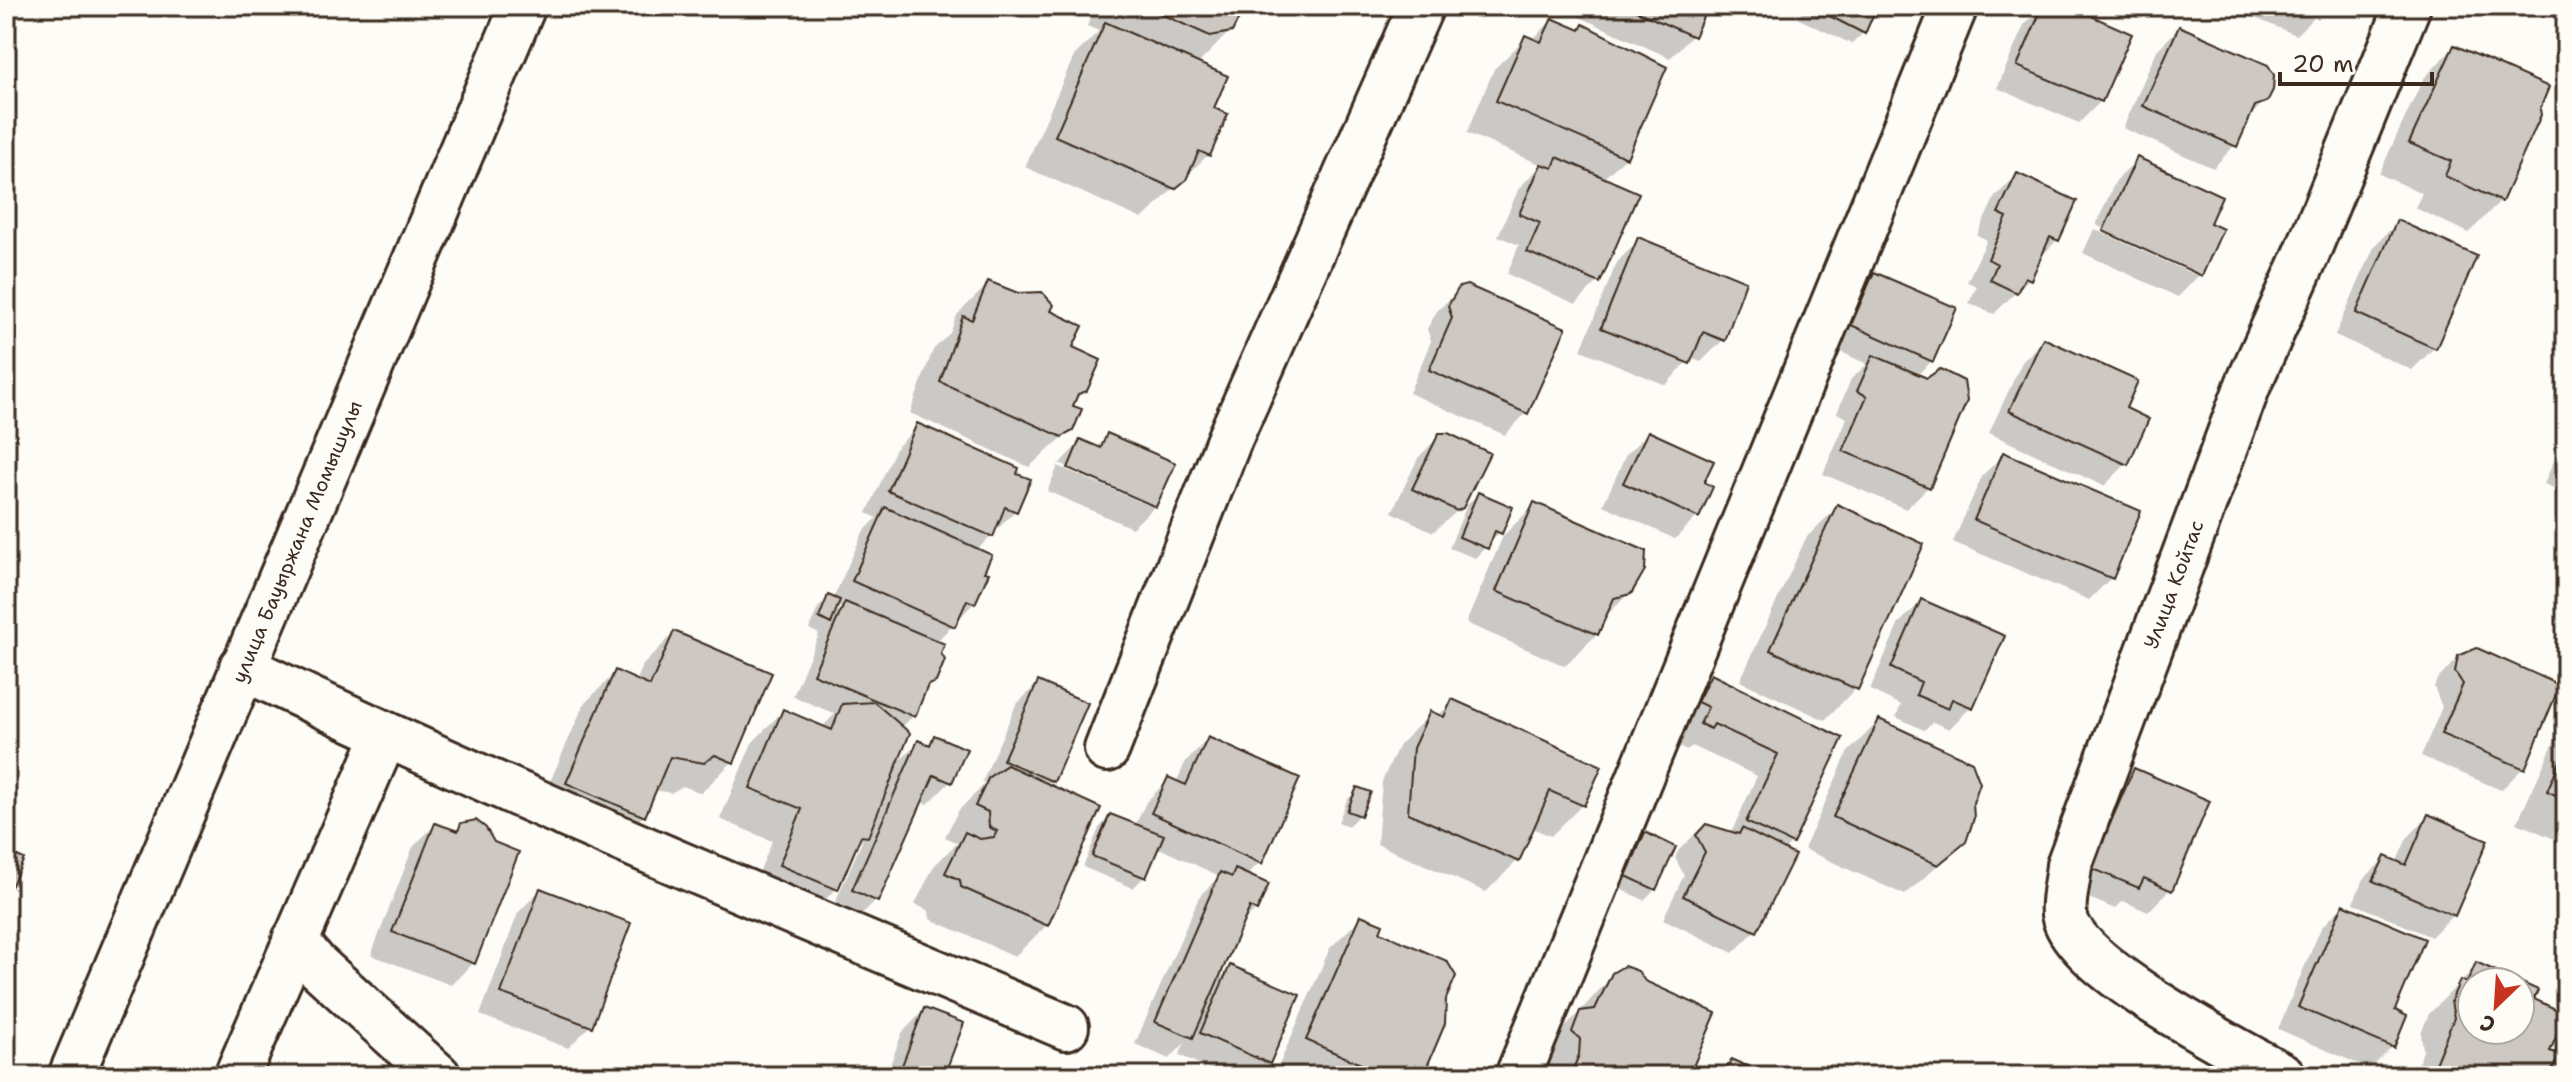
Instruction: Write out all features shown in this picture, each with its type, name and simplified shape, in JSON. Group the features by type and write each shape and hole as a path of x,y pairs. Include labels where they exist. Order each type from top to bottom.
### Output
{"street":[{"name":"улица Бауыржана Момышулы","path":"71,1076 523,6"},
{"path":"1107,749 1229,440 1421,6"},
{"path":"1518,1076 1955,6"},
{"name":"Улица Койтас","path":"2283,1076 2123,982 2081,946 2064,915 2069,865 2248,385 2307,253 2408,6"},
{"path":"242,667 385,736 694,871 1066,1027"},
{"path":"237,1076 385,736"},
{"path":"295,940 315,964 438,1076"}],"building":[{"path":"1143,6 1245,6 1232,32 1210,36"},
{"path":"1625,6 1708,6 1694,37"},
{"path":"1810,6 1877,6 1865,34"},
{"path":"2043,6 2069,6 2132,34 2102,102 2017,66"},
{"path":"1552,18 1580,30 1583,24 1667,67 1627,158 1496,101 1525,35 1541,42"},
{"path":"1105,22 1228,76 1214,108 1228,114 1210,156 1199,151 1186,180 1175,189 1055,136"},
{"path":"2179,26 2268,65 2274,75 2273,90 2267,102 2255,106 2237,147 2143,106"},
{"path":"2454,45 2549,87 2540,109 2541,115 2502,202 2445,176 2451,161 2409,143"},
{"path":"1557,157 1639,193 1600,283 1527,252 1540,223 1519,214 1541,164 1553,168"},
{"path":"2137,157 2222,196 2210,223 2223,229 2202,276 2103,231"},
{"path":"2017,173 2077,201 2059,241 2050,237 2031,280 2025,277 2017,293 1990,280 1997,264 1988,259 2007,217 1998,213"},
{"path":"2397,220 2477,256 2436,349 2356,313"},
{"path":"1638,237 1746,281 1725,341 1703,332 1690,364 1601,328"},
{"path":"1874,272 1957,308 1933,362 1851,325"},
{"path":"988,281 1018,293 1042,292 1054,305 1051,311 1083,326 1073,347 1101,360 1087,391 1078,394 1073,406 1082,409 1073,431 1062,437 940,382 963,316 972,320"},
{"path":"1467,285 1566,328 1528,414 1429,370 1452,318 1448,306 1459,287"},
{"path":"2043,338 2138,381 2126,408 2149,419 2128,465 2009,411"},
{"path":"1873,355 1927,378 1940,369 1964,381 1967,401 1930,488 1843,451 1867,396 1857,391"},
{"path":"917,423 1019,468 1017,474 1031,479 1017,512 1005,507 993,537 888,491"},
{"path":"1648,431 1714,461 1704,482 1713,487 1699,518 1623,483"},
{"path":"1107,433 1176,463 1156,507 1068,468 1080,439 1101,448"},
{"path":"1439,433 1448,433 1490,453 1463,508 1457,511 1412,489"},
{"path":"2003,452 2141,511 2113,579 1974,520"},
{"path":"1478,492 1513,507 1502,534 1495,531 1488,549 1459,537"},
{"path":"1534,502 1646,551 1645,570 1631,594 1614,598 1598,635 1496,591"},
{"path":"1837,504 1924,544 1858,690 1770,650"},
{"path":"885,507 992,555 984,572 989,573 975,604 967,600 955,627 852,581"},
{"path":"828,595 840,600 831,624 819,618"},
{"path":"1921,599 2005,636 1973,708 1952,699 1948,709 1916,695 1921,682 1891,668"},
{"path":"845,602 945,644 941,653 945,660 936,682 928,685 915,717 813,674"},
{"path":"674,631 772,673 734,763 715,755 704,763 670,757 645,817 566,783 615,670 650,686"},
{"path":"2477,648 2560,685 2525,769 2441,734 2463,684 2455,672 2458,656"},
{"path":"1711,674 1843,738 1793,844 1746,822 1778,754 1714,724 1711,729 1700,724 1708,707 1697,702"},
{"path":"1038,681 1088,703 1054,782 1003,760"},
{"path":"1452,699 1602,766 1584,806 1550,791 1519,862 1408,813 1413,748 1430,711 1444,717"},
{"path":"874,702 910,733 868,837 861,836 838,890 779,865 802,809 750,788 783,709 832,730 842,704"},
{"path":"1879,719 1972,762 1980,783 1973,803 1974,818 1966,842 1938,865 1833,817"},
{"path":"934,735 967,749 952,783 934,775 878,902 852,890 918,740 930,745"},
{"path":"1208,737 1300,778 1262,864 1151,813 1168,777 1186,785"},
{"path":"2566,747 2566,800 2547,791"},
{"path":"1007,765 1101,808 1048,926 961,887 960,880 945,873 965,832 980,839 994,837 997,831 989,827 988,812 975,806 989,777"},
{"path":"2134,768 2210,801 2172,891 2144,878 2139,888 2091,868"},
{"path":"1357,787 1371,792 1361,816 1347,811"},
{"path":"1110,814 1164,835 1146,878 1092,856"},
{"path":"2428,814 2488,840 2455,916 2373,881 2385,856 2406,865"},
{"path":"476,820 486,828 494,842 519,852 475,964 392,932 435,823 458,831 461,823"},
{"path":"1706,824 1739,834 1742,828 1795,855 1757,932 1683,896 1705,852 1696,835"},
{"path":"1645,832 1676,847 1656,890 1626,876"},
{"path":"6,851 24,859 6,898"},
{"path":"1235,869 1269,884 1257,911 1250,907 1193,1038 1155,1022 1220,872 1232,877"},
{"path":"540,888 631,923 592,1027 501,993"},
{"path":"2343,904 2425,939 2395,1010 2407,1016 2394,1048 2298,1007"},
{"path":"1361,915 1383,924 1380,932 1447,961 1456,976 1446,999 1445,1024 1423,1076 1372,1076 1372,1069 1306,1040"},
{"path":"1230,965 1300,995 1270,1064 1200,1033"},
{"path":"1624,966 1638,971 1645,981 1716,1013 1689,1076 1570,1076 1579,1055 1580,1039 1572,1032 1580,1011 1595,1009 1612,973"},
{"path":"2456,989 2456,1046 2536,1046 2536,1000 2566,1014 2550,1051 2560,1054 2549,1076 2444,1076 2432,1071 2454,1018 2451,1001"},
{"path":"924,1008 964,1023 944,1076 898,1076"},
{"path":"1731,1059 1768,1076 1724,1076"}]}
